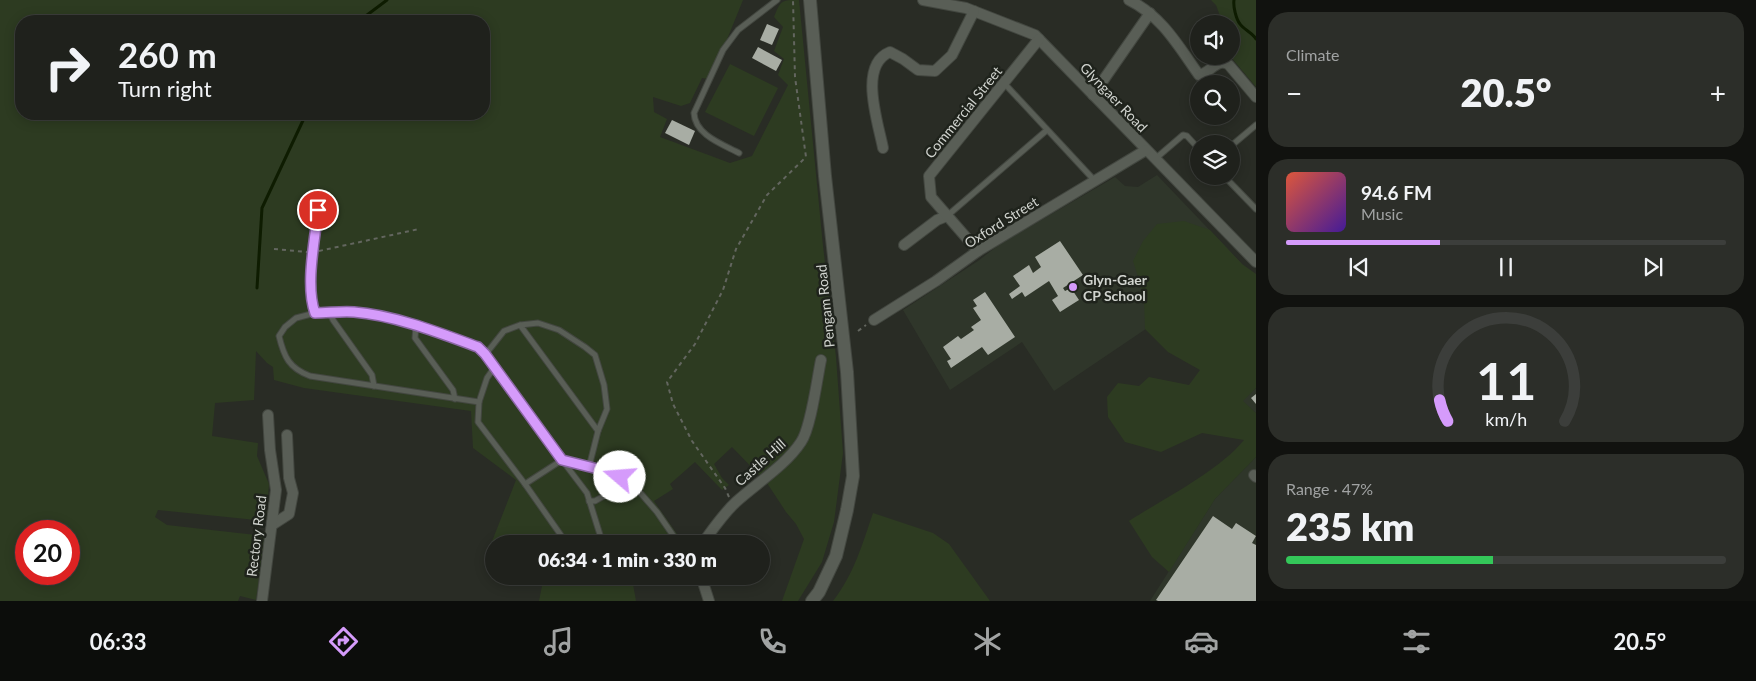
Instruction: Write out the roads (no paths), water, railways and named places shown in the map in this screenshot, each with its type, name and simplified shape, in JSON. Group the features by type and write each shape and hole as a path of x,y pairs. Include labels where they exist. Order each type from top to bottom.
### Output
{"main road":[{"name":"Pengam Road","path":"810,0 825,176 847,372 853,476 836,556 819,592 812,601"}],"street":[{"name":"Glyngaer Road","path":"923,0 937,1 966,8 1035,35 1256,262"},
{"path":"1129,0 1150,13 1162,24 1200,76 1221,62 1224,62 1229,65 1256,97"},
{"path":"883,148 872,89 874,69 882,56 890,52 918,70 935,71 952,54 974,11"},
{"path":"1093,96 1150,13"},
{"name":"Commercial Street","path":"978,251 931,197 929,176 1039,39"},
{"name":"Oxford Street","path":"874,320 936,281 978,251 1146,150"},
{"path":"904,245 937,220 947,216"},
{"name":"Castle Hill","path":"708,535 734,503 790,455 803,441 810,419 821,360"},
{"name":"Rectory Road","path":"262,601 276,490 270,450 268,415"},
{"path":"272,525 289,514 292,493 288,471 287,435"},
{"path":"705,585 709,601"}],"lane":[{"path":"739,153 704,134 694,122 694,113 723,50 738,30 777,0"},
{"path":"1004,84 1095,181"},
{"path":"1240,138 1256,125"},
{"path":"947,216 1047,130"},
{"path":"1154,159 1183,135 1190,139"},
{"path":"1233,185 1256,209"},
{"path":"315,313 311,302 310,285 318,210"},
{"path":"479,402 310,376 293,368 286,357 279,336 285,326 296,318 315,313 354,312 383,317 416,326 478,347 587,493 600,535"},
{"path":"330,313 372,374 374,386"},
{"path":"485,354 504,331 520,325 538,323 559,330 595,355 604,385 607,408 598,432 589,467"},
{"path":"520,325 598,432"},
{"path":"416,326 416,338 453,390 455,399"},
{"path":"494,368 487,378 479,402 478,422 526,484 560,535"},
{"path":"526,484 562,460 610,472 630,481 657,512 673,535"},
{"path":"590,501 596,501 630,481"}],"waterway":[{"path":"367,15 387,0"},
{"path":"1234,0 1235,12 1239,22 1256,39"},
{"path":"257,288 262,208 303,120"}],"place":[{"name":"Glyn-Gaer CP School","path":"1073,287"}]}
